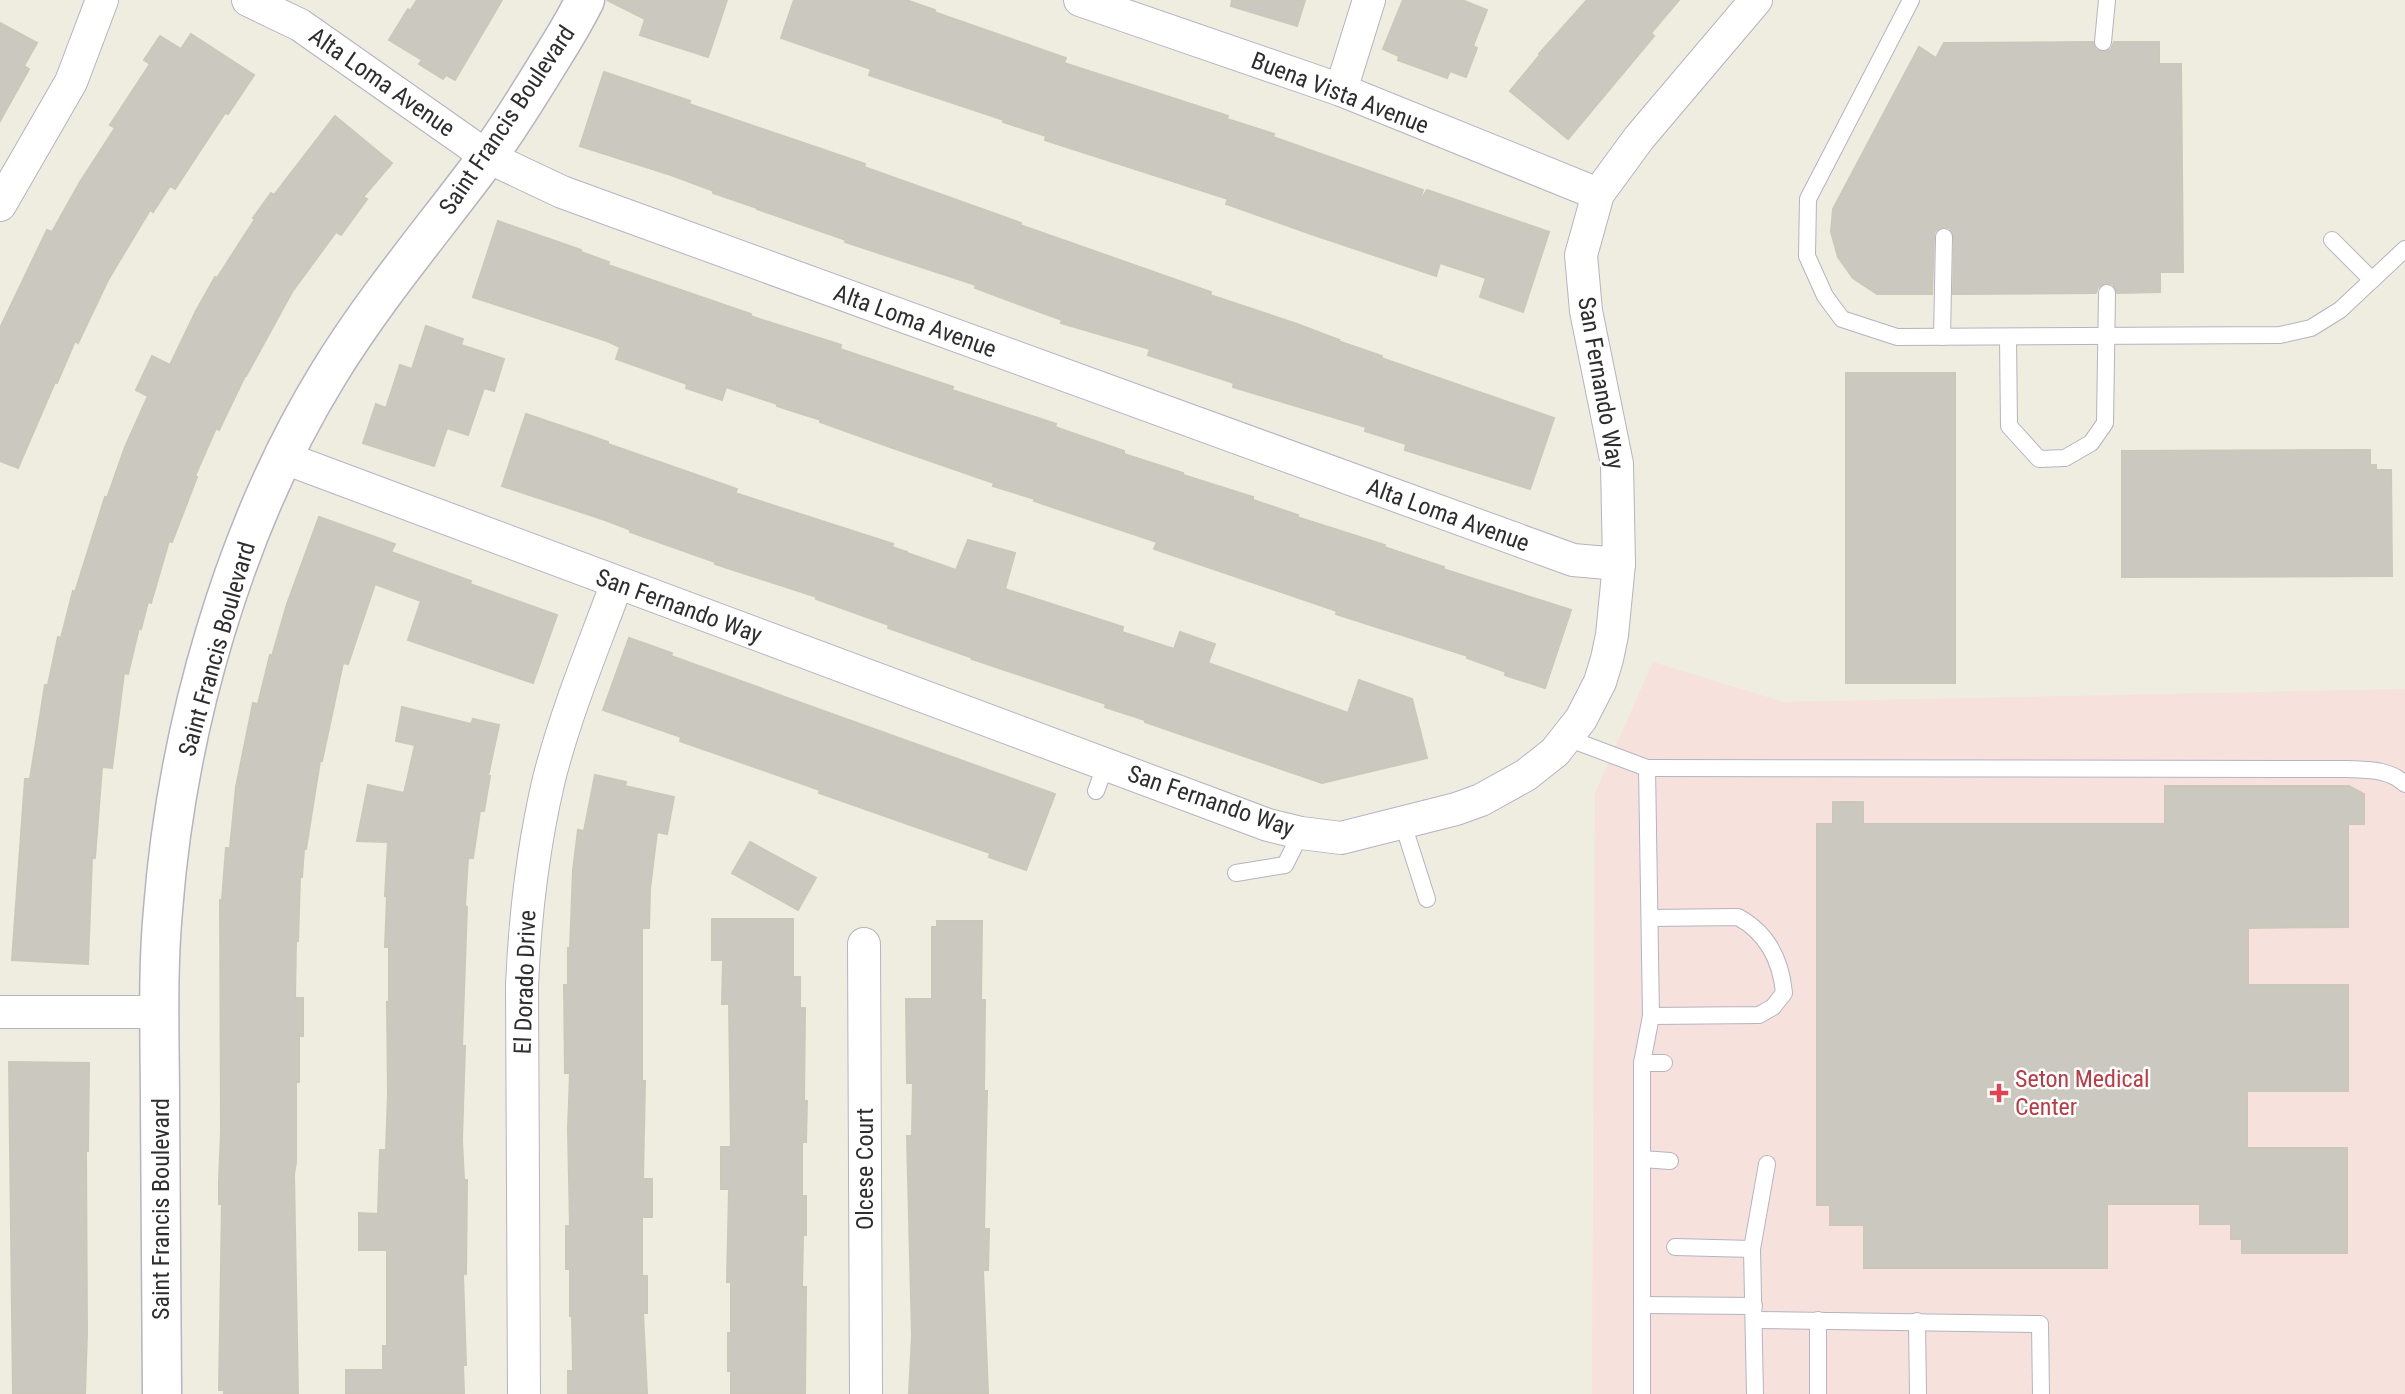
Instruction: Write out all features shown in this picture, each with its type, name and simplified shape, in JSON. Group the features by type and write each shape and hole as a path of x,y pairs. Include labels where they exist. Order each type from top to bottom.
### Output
{"street":[{"path":"0,205 71,82 102,0"},
{"name":"Alta Loma Avenue","path":"248,0 300,25 488,157 562,192 1573,560 1619,564"},
{"name":"Saint Francis Boulevard","path":"162,1394 162,913 173,813 189,727 243,551 282,457 329,373 383,293 488,157 535,85 585,0"},
{"name":"Buena Vista Avenue","path":"1080,0 1341,90 1598,194"},
{"path":"1341,90 1369,0"},
{"name":"San Fernando Way","path":"282,457 617,583 1101,778 1268,825 1341,838 1457,809 1507,787 1541,765 1581,719 1601,682 1612,635 1619,564 1617,464 1586,311 1581,255 1598,194 1639,138 1756,0"},
{"name":"El Dorado Drive","path":"524,1394 522,985 525,917 535,845 550,778 570,709 617,583"},
{"name":"Olcese Court","path":"864,944 866,1394"},
{"path":"0,1012 160,1012"}],"lane":[{"path":"1911,0 1808,199 1807,256 1825,296 1842,319 1897,337 2280,335 2311,328 2340,310 2405,249"},
{"path":"2103,42 2107,0"},
{"path":"1942,337 1944,237"},
{"path":"2332,240 2372,280"},
{"path":"2008,337 2009,426 2039,459 2065,458 2091,443 2105,423 2107,293"},
{"path":"1567,738 1647,768 2348,769 2379,771 2391,774 2405,783"},
{"path":"1642,1394 1642,1063 1651,1016 1647,768"},
{"path":"1403,824 1427,900"},
{"path":"1236,873 1285,865 1301,833"},
{"path":"1650,918 1738,917 1745,920 1769,943 1782,974 1784,993 1773,1007 1759,1015 1651,1016"},
{"path":"1642,1063 1664,1063"},
{"path":"1642,1159 1670,1161"},
{"path":"1755,1394 1752,1249 1767,1164"},
{"path":"1675,1247 1752,1249"},
{"path":"1642,1305 1818,1320 2040,1324 2041,1394"},
{"path":"1818,1320 1818,1394"},
{"path":"1917,1321 1918,1394"}],"shaded area":[{"name":"Seton Medical Center","path":"1653,662 1783,702 2405,689 2405,1394 1592,1394 1595,793"}],"building":[{"path":"417,0 502,0 455,80 446,75 443,79 419,64 422,60 389,40 408,9 410,11"},
{"path":"607,0 727,0 708,57 640,35 645,19"},
{"path":"794,0 906,0 1066,58 1064,63 1228,116 1227,119 1274,134 1273,137 1423,190 1417,206 1427,190 1549,232 1523,312 1480,297 1486,278 1440,263 1436,276 1311,234 1226,204 1228,199 1045,140 1046,136 1003,122 1004,120 869,75 871,69 781,38"},
{"path":"1232,0 1305,0 1297,26 1231,6"},
{"path":"1403,0 1462,0 1487,10 1473,46 1477,48 1466,77 1450,71 1447,78 1398,60 1399,56 1383,49"},
{"path":"1587,0 1679,0 1651,33 1654,36 1568,139 1510,91"},
{"path":"0,23 37,43 24,66 29,69 0,121"},
{"path":"191,34 254,75 228,114 225,113 175,189 170,186 153,212 150,210 108,280 78,343 75,341 18,468 0,461 0,328 47,230 52,232 115,128 110,125 150,64 144,60 160,36 181,49"},
{"path":"2093,42 2096,50 2103,52 2111,49 2114,42 2159,42 2159,64 2181,64 2183,272 2160,272 2160,292 2117,293 2113,284 2106,283 2098,287 2096,293 1953,294 1954,237 1950,228 1944,227 1935,231 1934,236 1932,294 1877,294 1853,278 1838,257 1831,232 1833,209 1919,47 1936,58 1944,43"},
{"path":"604,72 865,164 864,167 1021,223 1020,225 1211,292 1210,295 1297,324 1382,356 1381,358 1554,418 1530,489 1405,450 1406,444 1365,431 1366,427 1233,387 1234,383 1148,355 1150,349 1061,323 1062,320 975,288 976,285 845,242 846,240 713,193 714,191 671,175 580,146"},
{"path":"335,116 392,163 363,197 367,199 341,235 336,232 292,292 245,376 219,430 216,428 195,476 197,477 172,542 169,541 151,603 148,602 141,629 139,628 128,674 124,673 112,768 102,767 95,858 92,858 88,964 12,960 25,779 30,779 45,685 48,685 58,637 61,638 73,591 75,592 105,497 107,498 125,447 148,396 136,390 152,356 170,365 215,277 217,278 255,219 253,218"},
{"path":"498,221 581,250 609,262 608,265 751,314 750,316 841,345 840,349 953,387 952,390 1056,424 1055,427 1124,451 1124,454 1253,497 1253,500 1298,515 1297,517 1385,545 1384,547 1444,567 1443,569 1571,610 1545,688 1505,675 1506,672 1467,658 1468,656 1336,614 1337,611 1154,549 1157,542 1034,501 1035,499 993,486 994,483 820,422 821,420 777,404 726,387 722,400 686,388 687,384 616,359 620,347 607,341 473,297"},
{"path":"426,326 463,339 461,345 504,359 494,391 484,388 468,435 447,428 434,466 363,443 376,404 386,408 400,365 412,369"},
{"path":"1846,373 1955,373 1955,683 1846,683"},
{"path":"526,414 737,489 735,493 893,544 892,547 956,570 968,540 1015,553 1005,589 1123,627 1122,632 1174,649 1180,632 1215,644 1208,663 1348,713 1359,680 1412,699 1427,758 1322,783 1145,722 1105,707 1106,704 972,659 888,628 889,625 816,599 817,597 715,564 605,520 502,486"},
{"path":"2370,450 2370,465 2376,465 2376,470 2391,470 2392,576 2122,577 2122,451"},
{"path":"319,517 395,544 391,552 557,615 533,683 408,640 421,601 375,584 348,664 343,663 320,761 300,877 295,998 303,998 303,1036 299,1036 299,1082 296,1082 294,1174 298,1394 224,1394 224,1390 219,1390 222,1204 219,1204 220,900 226,848 230,848 236,787 253,703 258,704 270,655 272,656 287,604"},
{"path":"629,638 672,653 671,656 1055,794 1026,870 989,857 990,853 819,793 820,790 680,741 681,737 603,710"},
{"path":"402,707 471,724 473,719 499,725 484,811 480,811 473,858 468,858 465,906 462,1046 465,1046 462,1140 464,1180 467,1180 466,1274 463,1274 466,1365 463,1365 464,1394 346,1394 346,1370 383,1370 383,1346 387,1346 387,1250 359,1250 359,1213 378,1214 380,1150 386,1150 389,947 385,947 385,896 388,842 357,841 368,785 404,793 415,745 396,741"},
{"path":"595,775 626,782 625,786 674,797 667,834 657,832 650,889 649,928 642,928 642,1081 645,1081 643,1179 652,1179 652,1217 642,1217 642,1276 647,1276 647,1313 643,1313 647,1394 568,1394 568,1371 573,1371 570,1269 566,1269 566,1226 570,1226 570,1073 565,1073 564,985 568,985 573,870 578,830 584,831"},
{"path":"2165,786 2349,786 2364,794 2364,824 2348,824 2348,927 2248,928 2248,985 2348,985 2348,1091 2247,1091 2247,1148 2347,1148 2347,1253 2242,1253 2242,1239 2231,1239 2231,1224 2200,1224 2200,1204 2107,1204 2107,1268 1864,1268 1864,1225 1830,1225 1830,1205 1817,1205 1817,824 1833,824 1833,802 1863,802 1863,824 2165,824"},
{"path":"750,842 816,878 798,910 732,873"},
{"path":"712,919 793,919 793,977 800,977 800,1008 805,1008 804,1101 807,1101 806,1142 802,1142 802,1196 806,1196 806,1235 803,1235 802,1287 806,1287 805,1394 731,1394 728,1333 731,1333 731,1282 727,1282 729,1189 721,1189 721,1147 731,1147 729,1004 722,1004 723,960 712,960"},
{"path":"937,921 982,921 981,1000 985,1000 984,1091 987,1091 984,1229 989,1229 988,1270 983,1270 988,1394 909,1394 912,1336 907,1136 912,1136 913,1083 907,1083 906,999 932,999 932,927 937,927"},
{"path":"9,1062 89,1063 85,1394 13,1394"}],"place":[{"name":"Seton Medical Center","path":"1999,1093"}]}
